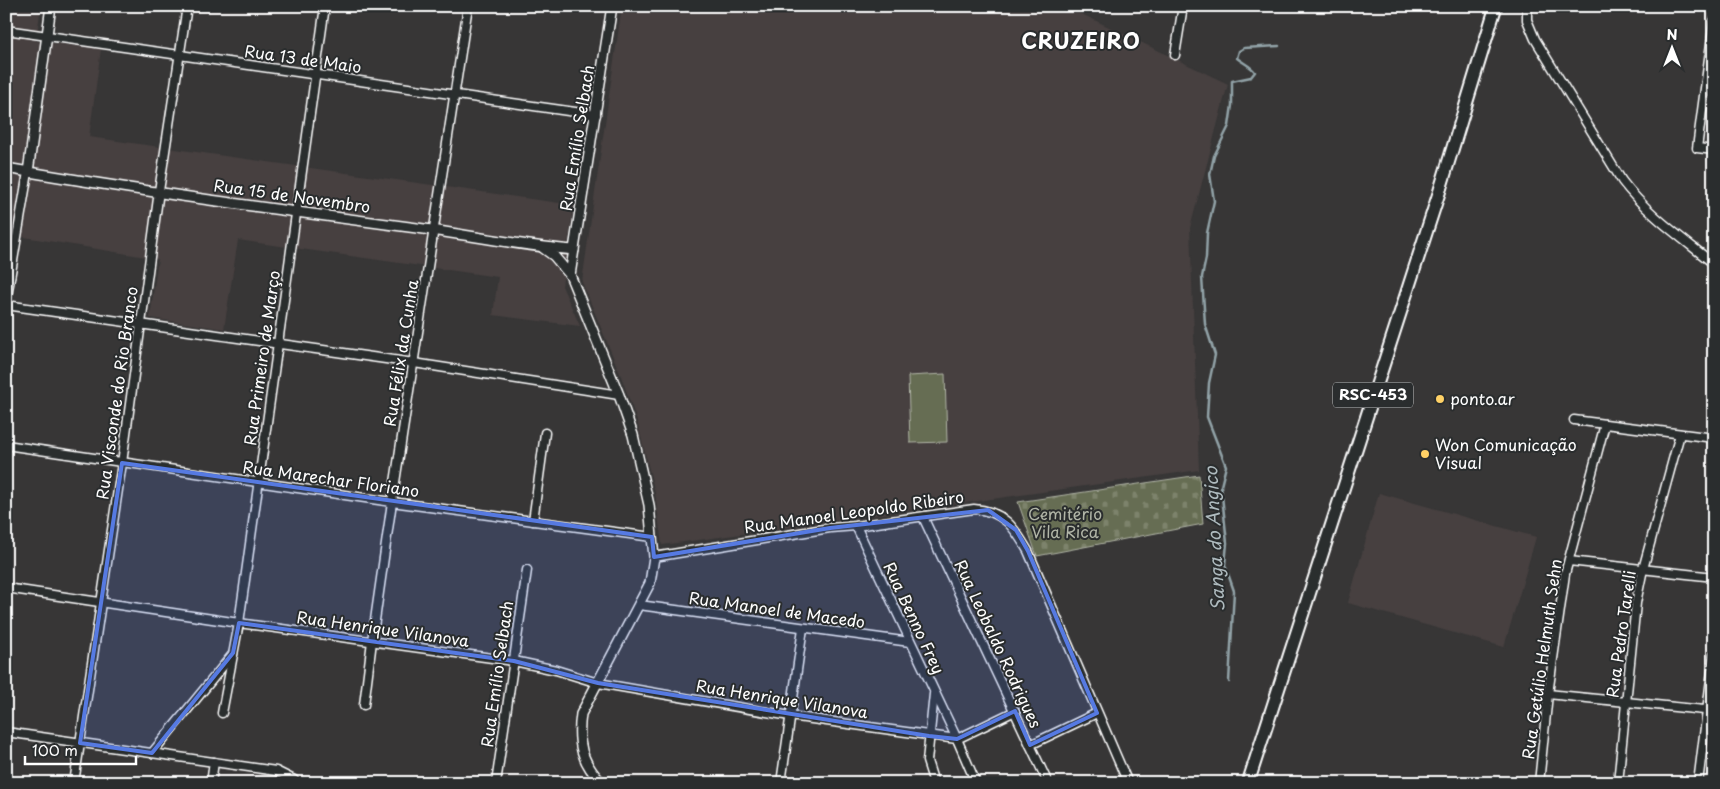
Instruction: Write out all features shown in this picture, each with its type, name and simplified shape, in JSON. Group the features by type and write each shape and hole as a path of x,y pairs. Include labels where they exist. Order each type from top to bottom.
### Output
{"highway":[{"name":"RSC-453","path":"1248,783 1439,193 1496,6"}],"main road":[{"path":"28,172 51,6"},
{"name":"Rua Emílio Selbach","path":"570,275 612,6"},
{"name":"Rua 15 de Novembro","path":"6,168 296,212 434,230 543,248 574,250"},
{"path":"543,248 554,256 570,275 619,395 633,435 649,505 654,557 650,583 581,714 579,732 582,753 595,776 602,783"}],"street":[{"name":"Rua Visconde do Rio Branco","path":"74,783 122,463 158,191 187,6"},
{"name":"Rua Primeiro de Março","path":"222,713 239,623 325,6"},
{"name":"Rua Félix da Cunha","path":"364,705 392,502 468,6"},
{"path":"1174,55 1183,6"},
{"path":"1527,6 1527,20 1535,39 1622,181 1630,192 1649,210 1714,264"},
{"path":"1714,21 1697,148 1714,150"},
{"name":"Rua 13 de Maio","path":"6,30 596,115"},
{"path":"28,172 6,303 619,395"},
{"path":"1574,420 1714,438"},
{"name":"Rua Getúlio Helmuth Sehn","path":"1539,783 1548,694 1566,574 1605,424"},
{"path":"533,521 545,433"},
{"name":"Rua Pedro Tarelli","path":"1618,783 1636,603 1643,569 1680,434"},
{"name":"Rua Marechar Floriano","path":"6,445 392,502 652,537"},
{"name":"Rua Manoel Leopoldo Ribeiro","path":"654,557 830,528 974,509 988,510 1000,516 1016,530 1028,551 1128,783"},
{"name":"Rua Leobaldo Rodrigues","path":"923,517 1048,783"},
{"name":"Rua Benno Frey","path":"856,526 934,694 927,761 934,783"},
{"path":"1569,561 1714,577"},
{"name":"Rua Emílio Selbach","path":"496,783 527,570"},
{"name":"Rua Henrique Vilanova","path":"6,588 239,623 514,661 598,682 790,716 957,739"},
{"name":"Rua Manoel de Macedo","path":"639,605 910,642"},
{"path":"781,783 803,628"},
{"path":"152,753 233,653"},
{"path":"1698,783 1710,710 1714,655"},
{"path":"934,694 957,739 976,783"},
{"path":"1548,694 1710,710"},
{"path":"957,739 1015,711"},
{"path":"1030,745 1097,713"},
{"path":"6,732 276,771 294,780"},
{"path":"211,783 214,762"}],"highlighted area":[{"path":"122,463 652,537 654,557 830,528 988,510 1016,530 1028,551 1097,713 1030,745 1015,711 957,739 598,683 514,661 239,623 233,653 152,753 80,743"}],"shaded area":[{"path":"6,6 41,6 36,41 101,49 89,137 574,205 562,286 580,326 493,315 498,277 238,240 224,329 150,318 158,259 6,234"},
{"path":"622,6 1065,6 1228,84 1190,228 1199,470 662,545 655,493 637,421 621,376 582,282"},
{"path":"1379,493 1536,537 1504,647 1348,603"}],"green space":[{"path":"945,374 947,442 910,443 908,376"},
{"name":"Cemitério Vila Rica","path":"1199,475 1203,524 1037,556 1018,502"}],"waterway":[{"name":"Sanga do Angico","path":"1229,682 1234,591 1225,565 1227,543 1221,486 1226,466 1207,417 1209,383 1215,355 1205,324 1202,277 1206,258 1207,233 1214,201 1210,174 1214,156 1229,126 1232,105 1232,81 1251,77 1255,72 1237,58 1239,51 1244,48 1279,46"}],"place":[{"name":"ponto.ar","path":"1440,399"},
{"name":"Won Comunicação Visual","path":"1425,454"}],"district":[{"name":"CRUZEIRO","path":"1081,42"}]}
